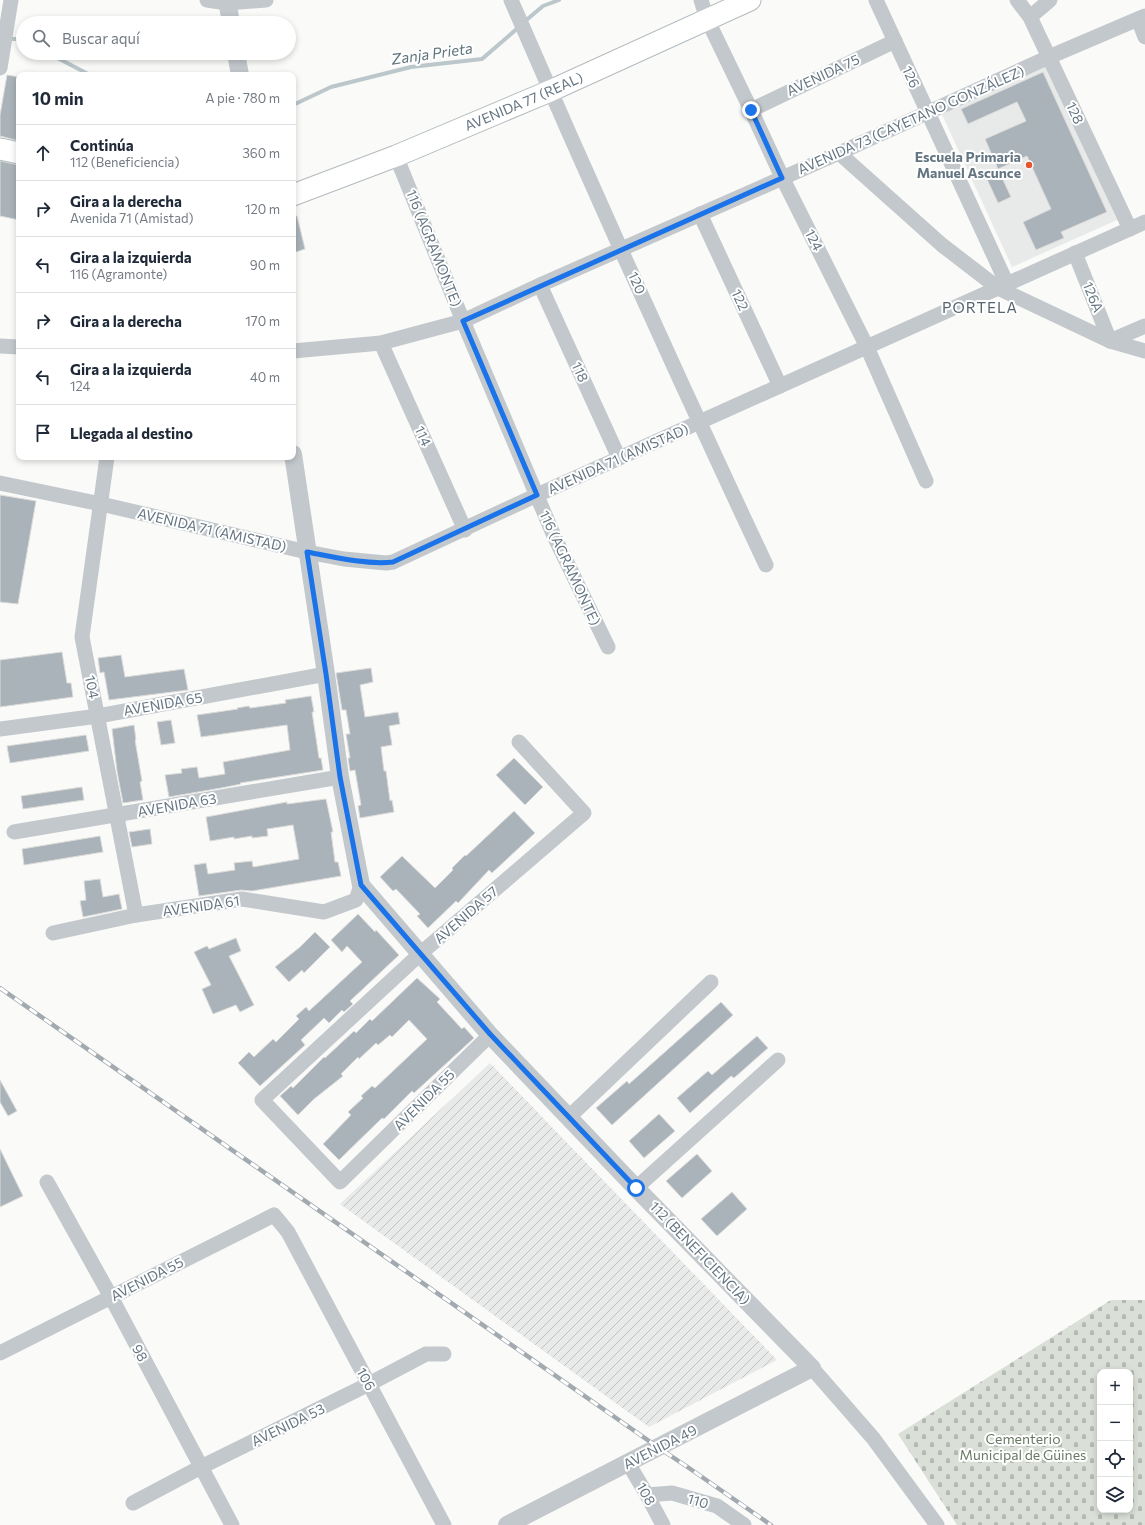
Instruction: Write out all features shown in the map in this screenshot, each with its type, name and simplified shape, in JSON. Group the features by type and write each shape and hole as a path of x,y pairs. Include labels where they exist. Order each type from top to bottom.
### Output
{"main road":[{"name":"AVENIDA 77 (REAL)","path":"296,194 396,156 550,91 704,10 750,0"},
{"path":"0,149 16,152"}],"street":[{"path":"0,68 11,0"},
{"path":"207,0 266,0"},
{"name":"120","path":"511,0 550,91 699,422 766,565"},
{"name":"126","path":"876,0 928,113 1003,286"},
{"name":"128","path":"1017,0 1030,17 1130,229"},
{"path":"1030,17 1050,0"},
{"path":"227,1 230,16"},
{"name":"124","path":"704,10 782,178 867,347 926,481"},
{"path":"1141,17 1145,37"},
{"name":"AVENIDA 73 (CAYETANO GONZÁLEZ)","path":"296,351 381,343 463,321 540,285 839,153 1049,57 1141,17"},
{"name":"AVENIDA 75","path":"751,110 895,41"},
{"path":"237,60 239,72"},
{"path":"839,153 942,245 1003,286 1110,341 1145,351"},
{"name":"116 (AGRAMONTE)","path":"396,156 463,321 554,536 608,647"},
{"name":"122","path":"700,214 780,386"},
{"name":"AVENIDA 71 (AMISTAD)","path":"0,483 101,504 307,552 344,559 386,563 393,562 465,530 537,495 1145,222"},
{"name":"126A","path":"1076,253 1110,341"},
{"name":"118","path":"540,285 619,458"},
{"path":"1110,341 1145,326"},
{"name":"114","path":"381,343 465,530"},
{"path":"0,346 16,347"},
{"name":"104","path":"107,460 82,637 136,915"},
{"name":"112 (BENEFICIENCIA)","path":"294,460 340,777 361,885 490,1034 636,1188 812,1368 873,1438 936,1525"},
{"name":"AVENIDA 65","path":"0,730 98,716 326,674"},
{"name":"AVENIDA 57","path":"340,1182 262,1100 420,954 584,813 519,742"},
{"name":"AVENIDA 63","path":"14,832 340,777"},
{"name":"AVENIDA 61","path":"53,933 136,915 242,899 324,912 356,900 361,885"},
{"path":"569,1117 711,982"},
{"name":"AVENIDA 55","path":"340,1182 490,1034"},
{"path":"636,1188 778,1060"},
{"name":"98","path":"47,1182 111,1297 232,1525"},
{"name":"AVENIDA 55","path":"0,1353 274,1215 288,1232"},
{"name":"106","path":"288,1232 444,1525"},
{"name":"AVENIDA 53","path":"133,1503 201,1467 369,1384 426,1354 444,1354"},
{"name":"AVENIDA 49","path":"507,1525 812,1368"},
{"name":"108","path":"628,1463 663,1525"},
{"name":"110","path":"647,1495 672,1493 718,1506 744,1525"}],"shaded area":[{"name":"Escuela Primaria Manuel Ascunce","path":"1046,63 1117,220 1012,267 940,110"},
{"path":"490,1063 777,1360 649,1427 340,1204"}],"green space":[{"name":"Cementerio Municipal de Güines","path":"1111,1300 1145,1300 1145,1525 957,1525 898,1434"}],"building":[{"path":"1043,72 1107,212 1061,232 1064,238 1036,250 1023,222 1051,209 1027,156 998,169 985,139 1026,121 1017,102 968,124 961,109"},
{"path":"7,75 16,76 16,140 0,136 0,115"},
{"path":"0,161 16,164 16,219 0,216"},
{"path":"998,169 1011,197 998,203 985,175"},
{"path":"296,216 297,216 305,249 296,252"},
{"path":"0,495 36,501 18,604 0,602"},
{"path":"62,652 67,683 71,683 73,697 0,707 0,660"},
{"path":"121,655 125,677 184,669 188,690 109,700 104,672 100,673 98,658"},
{"path":"371,668 373,682 360,685 365,717 398,712 400,724 389,726 392,745 381,747 390,801 392,800 394,812 360,818 358,806 361,805 355,770 350,771 348,758 350,758 346,734 350,734 346,710 342,710 336,673"},
{"path":"311,696 319,758 321,758 323,770 240,783 241,784 169,797 165,775 182,773 181,769 197,767 199,778 225,774 223,762 290,750 287,725 201,737 197,715 249,706 250,708 286,703 285,700"},
{"path":"171,720 175,743 161,745 157,722"},
{"path":"134,725 142,781 140,782 143,800 123,803 117,771 112,729"},
{"path":"86,735 89,751 10,763 7,746"},
{"path":"514,758 543,787 525,805 496,775"},
{"path":"82,787 84,800 23,809 21,796"},
{"path":"326,799 333,832 331,832 335,862 338,862 341,876 252,891 241,890 199,896 194,865 206,863 208,874 235,870 234,863 252,861 253,867 299,859 293,825 267,829 268,836 252,838 252,836 234,839 234,837 210,841 206,817 287,802 287,804"},
{"path":"514,811 535,833 492,873 489,870 458,903 456,901 428,928 417,916 420,914 396,889 393,891 380,877 402,856 435,888 453,870 452,868 465,855 466,856"},
{"path":"150,829 152,844 132,847 129,832"},
{"path":"100,836 103,852 24,865 22,849"},
{"path":"100,879 103,897 119,894 122,909 83,917 80,901 86,900 84,881"},
{"path":"358,914 375,932 376,930 399,955 350,1001 353,1004 344,1012 342,1010 329,1023 324,1018 301,1040 305,1045 260,1086 238,1063 249,1052 254,1057 273,1039 276,1042 299,1019 296,1016 306,1007 309,1011 362,962 347,946 342,952 331,940"},
{"path":"315,932 330,947 304,973 302,970 289,982 275,967 300,947"},
{"path":"236,938 241,951 229,956 254,1005 240,1012 236,1005 213,1014 202,989 211,985 194,952 207,946 209,949"},
{"path":"417,978 440,999 437,1002 462,1029 464,1027 474,1038 414,1093 412,1091 384,1119 382,1118 339,1160 323,1144 351,1115 348,1112 363,1098 361,1096 372,1086 375,1088 427,1039 409,1020 392,1037 390,1035 378,1045 376,1043 359,1059 358,1057 341,1074 343,1076 314,1099 298,1115 280,1096 291,1086 293,1088 324,1057 325,1058 354,1031 356,1033 370,1019 372,1021"},
{"path":"721,1002 733,1015 612,1125 596,1108 627,1081 629,1084"},
{"path":"757,1036 768,1048 734,1078 731,1076 690,1113 677,1098 708,1071 712,1075"},
{"path":"0,1080 17,1111 8,1116 0,1102"},
{"path":"659,1114 675,1131 644,1158 629,1141"},
{"path":"0,1149 23,1196 0,1207"},
{"path":"697,1154 712,1171 682,1198 666,1181"},
{"path":"732,1192 747,1209 717,1236 701,1219"}],"waterway":[{"name":"Zanja Prieta","path":"524,22 543,6 559,0"},
{"name":"Zanja Prieta","path":"296,104 331,87 411,67 482,59 519,27"},
{"name":"Zanja Prieta","path":"8,39 16,39"},
{"name":"Zanja Prieta","path":"61,60 84,72"}],"railway":[{"path":"0,988 771,1525"}],"place":[{"name":"Escuela Primaria Manuel Ascunce","path":"1029,165"}],"district":[{"name":"PORTELA","path":"980,308"}],"route":[{"path":"636,1188 490,1034 361,885 340,777 307,552 344,559 386,563 393,562 457,532 465,530 537,495 463,321 540,285 782,178 751,110"}]}
